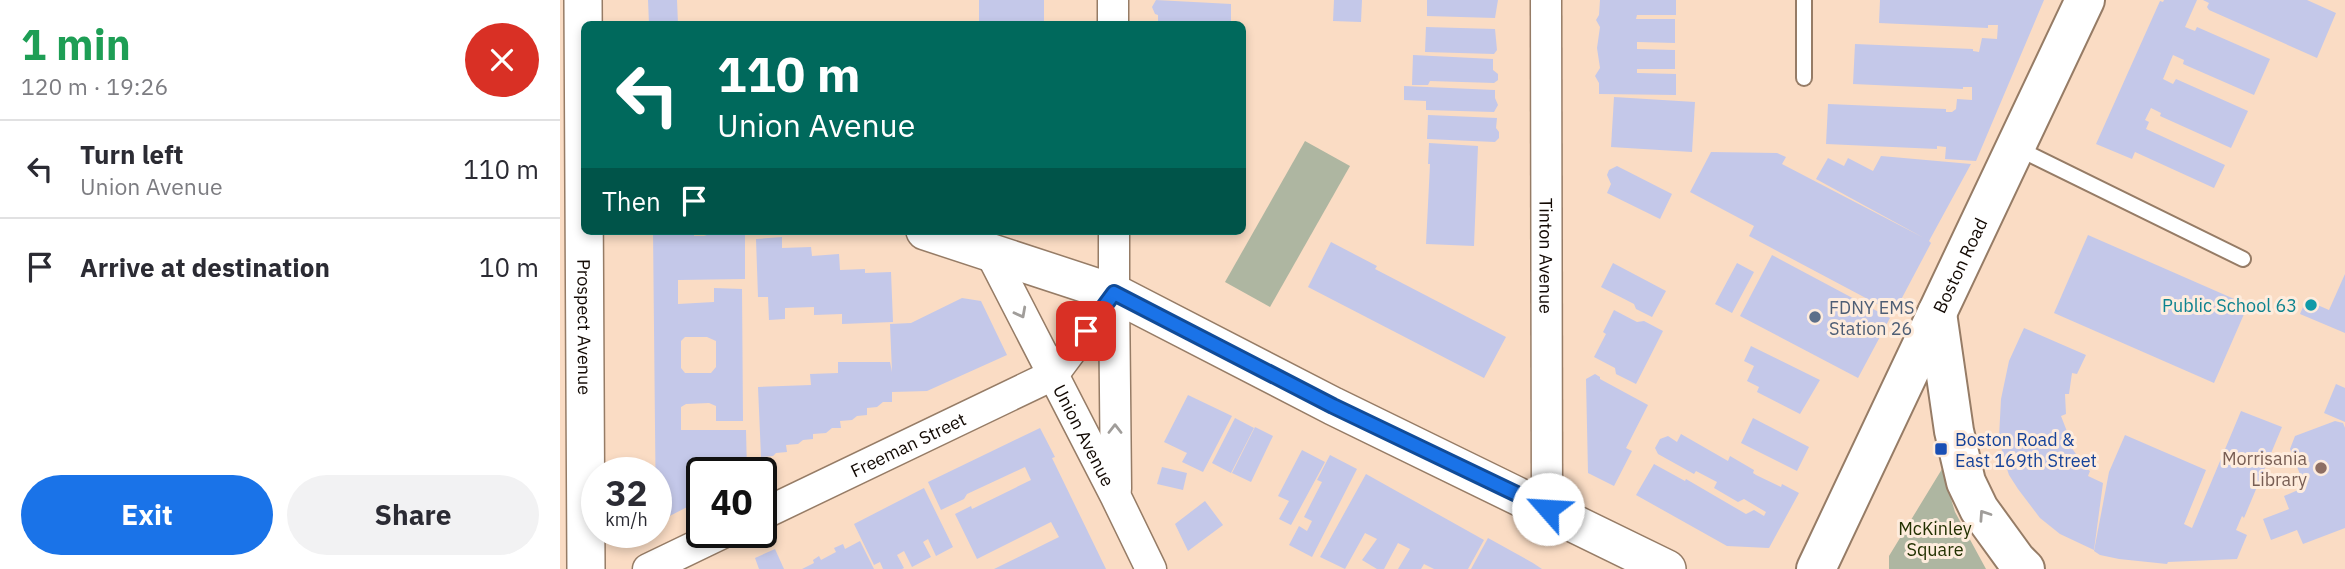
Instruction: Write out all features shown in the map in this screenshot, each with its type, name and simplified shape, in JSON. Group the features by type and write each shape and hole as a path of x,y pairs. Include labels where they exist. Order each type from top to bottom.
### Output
{"main road":[{"name":"Boston Road","path":"1816,569 2085,0"},
{"path":"1937,313 1954,431 1966,482 1979,509 2025,569"}],"street":[{"name":"Prospect Avenue","path":"582,21 583,0"},
{"path":"1113,0 1113,21"},
{"name":"Tinton Avenue","path":"1546,0 1548,509"},
{"name":"Prospect Avenue","path":"581,33 576,115 586,569"},
{"path":"937,235 1114,293 1333,406 1667,569"},
{"name":"Union Avenue","path":"1114,235 1116,497"},
{"name":"Union Avenue","path":"990,252 1151,569"},
{"name":"Union Avenue","path":"1053,375 1114,293"},
{"name":"Freeman Street","path":"777,507 1053,375"},
{"path":"648,569 692,548"}],"lane":[{"path":"1804,0 1804,78"},
{"path":"2015,147 2243,259"}],"green space":[{"path":"1305,141 1350,166 1270,307 1225,282"},
{"name":"McKinley Square","path":"1942,469 1955,512 1986,569 1889,569 1889,556"}],"building":[{"path":"648,0 677,0 678,21 649,21"},
{"path":"979,0 1044,0 1044,21 979,21"},
{"path":"1156,0 1231,4 1231,21 1158,21 1158,15 1152,7"},
{"path":"1334,0 1362,0 1361,22 1333,21"},
{"path":"1427,0 1498,0 1495,18 1427,16"},
{"path":"1600,0 1676,0 1676,15 1637,15 1636,19 1675,19 1675,43 1637,42 1637,49 1675,50 1675,69 1637,69 1637,73 1676,74 1676,95 1599,94 1599,83 1595,76 1600,68 1597,48 1600,27 1596,20"},
{"path":"1880,0 2044,0 1976,161 1945,159 1946,147 1937,146 1937,149 1826,144 1828,104 1946,109 1946,112 1952,112 1956,109 1957,99 1972,100 1972,87 1963,89 1853,84 1855,44 1973,49 1979,52 1982,38 1997,39 1998,25 1988,25 1988,28 1879,23"},
{"path":"2197,0 2185,27 2195,31 2197,27 2270,59 2254,95 2183,64 2184,60 2173,55 2163,79 2173,84 2176,79 2248,111 2231,148 2160,116 2161,113 2151,108 2145,120 2149,122 2146,129 2225,165 2214,188 2135,152 2132,159 2096,144 2160,1"},
{"path":"2203,0 2307,0 2336,13 2317,58 2209,10 2209,3"},
{"path":"1426,27 1495,29 1497,50 1494,54 1425,52"},
{"path":"1413,55 1493,59 1493,70 1498,74 1498,80 1494,83 1430,81 1428,85 1412,85"},
{"path":"1404,86 1495,90 1498,105 1494,112 1426,110 1426,101 1404,100"},
{"path":"1614,97 1695,102 1692,152 1611,147"},
{"path":"1428,115 1497,118 1499,138 1495,142 1427,139"},
{"path":"1429,143 1478,146 1474,246 1426,244"},
{"path":"1711,152 1777,153 1786,157 1782,164 1924,238 1816,179 1828,158 1844,166 1848,158 1873,171 1881,156 1971,164 1894,313 1749,236 1754,226 1690,192"},
{"path":"1617,166 1672,194 1660,219 1607,193 1611,184 1607,175 1609,170"},
{"path":"653,235 745,235 745,279 678,280 678,304 714,302 714,288 742,289 743,421 716,421 716,406 709,403 686,404 681,407 681,430 746,430 747,457 686,457 686,508 672,515 672,457 655,457","holes":["685,337 707,337 716,341 716,367 711,373 685,373 681,368 681,341"]},
{"path":"2088,235 2248,305 2214,383 2054,313"},
{"path":"782,237 782,248 811,247 812,256 839,254 840,270 891,272 893,322 842,324 842,314 814,315 814,307 785,308 785,319 769,320 768,297 758,297 756,239"},
{"path":"1331,242 1377,266 1375,269 1506,337 1484,378 1308,287"},
{"name":"FDNY EMS Station 26","path":"1772,255 1890,318 1858,378 1740,316"},
{"path":"1613,263 1666,291 1652,317 1601,287"},
{"path":"1737,263 1754,272 1732,313 1715,304"},
{"name":"Public School 63","path":"2345,274 2345,333 2300,314 2306,300 2329,310"},
{"path":"962,298 981,301 1007,355 927,391 892,392 892,402 883,402 877,407 867,408 867,415 840,421 841,428 832,428 826,433 813,434 813,439 786,445 787,452 761,457 758,387 811,385 810,374 838,373 838,362 890,362 892,372 890,324 911,323"},
{"path":"1614,310 1663,331 1636,384 1616,374 1615,368 1594,357"},
{"path":"2024,328 2086,355 2077,374 2072,373 2069,394 2065,394 2066,414 2061,416 2068,434 2064,437 2076,454 2072,458 2090,471 2088,476 2103,483 2094,550 2060,534 2040,518 2009,475 2004,460 1999,437 2001,399 2009,361"},
{"path":"1751,346 1820,380 1800,414 1757,392 1759,387 1747,381 1754,366 1744,361"},
{"path":"1595,374 1648,405 1626,448 1632,451 1614,486 1588,473 1586,379"},
{"path":"2336,384 2345,388 2345,422 2324,413"},
{"path":"1188,395 1232,416 1203,472 1182,462 1187,453 1164,442"},
{"path":"2241,411 2282,427 2244,518 2242,516 2236,530 2247,535 2237,559 2167,564 2119,559 2094,551 2109,472 2125,435 2206,470 2184,524 2192,528"},
{"path":"1235,418 1254,428 1231,473 1212,463"},
{"path":"1753,418 1809,447 1797,471 1741,443"},
{"name":"Morrisania Library","path":"2335,421 2343,423 2345,428 2345,528 2303,544 2297,530 2271,540 2263,519 2289,509 2284,496 2305,487 2290,449 2295,436"},
{"path":"1255,427 1273,436 1251,482 1232,473"},
{"path":"1040,428 1106,569 994,569 1059,537 1051,522 977,559 955,514 971,506 972,509 1031,480 1025,467 967,494 964,499 941,510 928,482"},
{"path":"1681,434 1728,461 1730,456 1754,470 1756,475 1799,493 1769,548 1727,546 1636,495 1654,464 1685,481 1686,479 1746,514 1754,510 1764,516 1766,512 1744,499 1738,502 1714,488 1717,482 1696,471 1694,474 1658,454 1655,448 1660,439 1668,436 1677,442"},
{"path":"1302,450 1325,462 1291,525 1279,519 1289,501 1278,496"},
{"path":"1330,455 1357,469 1312,557 1289,545 1299,526 1307,531 1312,521 1304,517 1322,482 1317,480"},
{"path":"1162,467 1187,473 1183,490 1157,484"},
{"path":"1366,474 1484,540 1468,569 1434,569 1424,564 1421,569 1398,569 1410,549 1398,543 1384,569 1377,569 1362,560 1377,539 1365,533 1345,569 1320,557"},
{"path":"924,488 953,547 936,556 928,539 923,542 931,557 912,567 904,551 897,555 904,568 902,569 883,569 880,562 874,565 854,524"},
{"path":"1205,501 1223,525 1188,551 1175,524"},
{"path":"1488,538 1533,563 1542,569 1471,569"},
{"path":"860,541 874,569 802,569 814,563 813,560 819,556 821,560 836,552 834,548 843,544 845,549"},
{"path":"775,549 784,569 759,569 755,558"}],"place":[{"name":"Public School 63","path":"2311,305"},
{"name":"FDNY EMS Station 26","path":"1815,317"},
{"name":"Boston Road & East 169th Street","path":"1941,449"},
{"name":"Morrisania Library","path":"2321,468"}],"route":[{"path":"1086,331 1114,293 1333,406 1548,509"}]}
